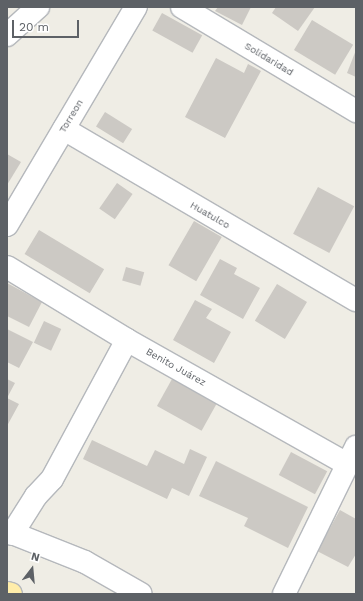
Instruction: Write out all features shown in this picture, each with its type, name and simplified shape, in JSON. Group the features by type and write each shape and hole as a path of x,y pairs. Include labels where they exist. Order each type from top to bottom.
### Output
{"street":[{"path":"7,35 38,7"},
{"name":"Torreon","path":"7,225 136,7"},
{"name":"Solidaridad","path":"182,7 356,111"},
{"name":"Huatulco","path":"64,129 356,300"},
{"name":"Benito Juárez","path":"7,267 127,340 352,456"},
{"path":"127,340 52,479 9,532 85,562 141,594"},
{"path":"284,594 352,456"}],"building":[{"path":"218,7 251,7 242,25 215,11"},
{"path":"276,7 315,7 298,31 272,13"},
{"path":"162,13 202,35 193,53 152,30"},
{"path":"312,20 353,45 335,75 294,50"},
{"path":"356,50 356,77 347,73"},
{"path":"216,58 244,73 248,64 261,71 225,138 185,117"},
{"path":"105,112 132,129 123,143 96,126"},
{"path":"7,154 21,162 7,185"},
{"path":"117,183 133,194 115,219 99,208"},
{"path":"318,187 354,206 329,253 293,234"},
{"path":"194,221 222,237 196,281 169,265"},
{"path":"39,230 104,269 90,293 25,254"},
{"path":"220,259 237,268 234,274 260,288 243,319 200,295"},
{"path":"126,267 144,272 140,286 122,280"},
{"path":"7,283 42,302 29,327 7,316"},
{"path":"277,284 307,302 285,339 255,321"},
{"path":"195,300 212,309 206,318 231,332 214,363 173,340"},
{"path":"44,321 61,329 51,351 34,343"},
{"path":"7,329 33,342 19,368 7,362"},
{"path":"7,379 15,383 7,398"},
{"path":"172,379 217,404 202,431 157,406"},
{"path":"7,398 19,404 7,426"},
{"path":"92,440 147,466 155,450 184,464 190,449 207,457 189,496 172,488 167,499 83,459"},
{"path":"291,452 327,471 315,494 279,475"},
{"path":"216,461 308,507 288,548 244,526 248,518 199,496"},
{"path":"340,510 356,519 356,554 348,567 317,551"}]}
